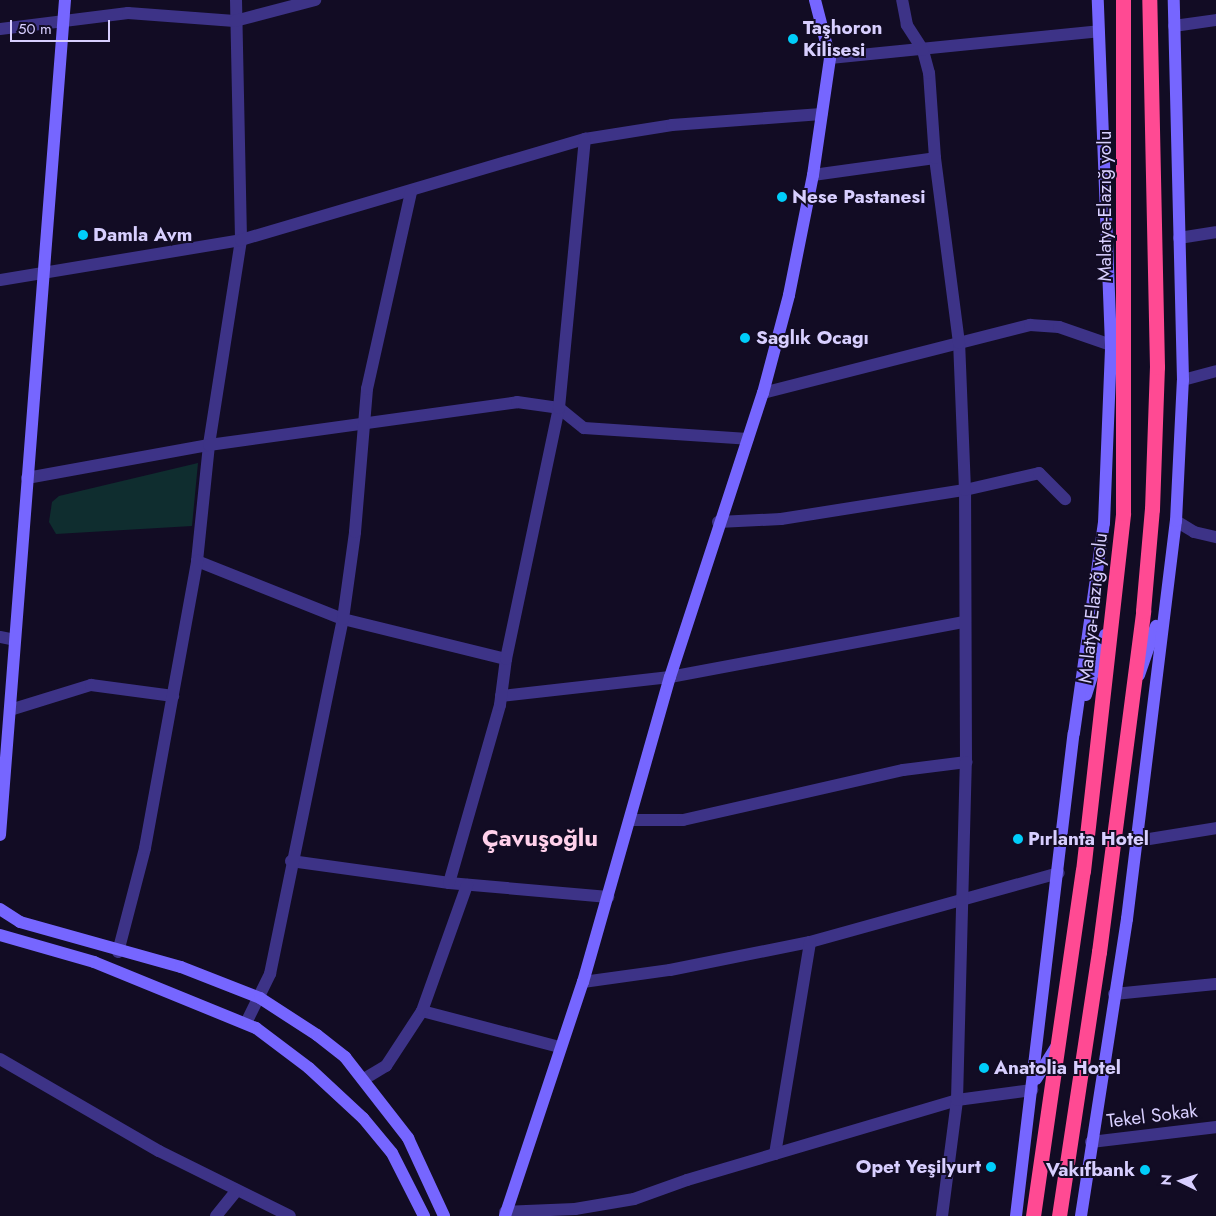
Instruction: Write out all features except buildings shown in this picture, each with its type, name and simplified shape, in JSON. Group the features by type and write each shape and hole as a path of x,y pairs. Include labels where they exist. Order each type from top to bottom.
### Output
{"highway":[{"name":"Malatya-Elazığ yolu","path":"1033,1216 1083,871 1123,513 1125,444 1123,0"},
{"path":"1059,1216 1099,952 1132,694 1152,509 1157,367 1149,0"}],"main road":[{"path":"0,835 41,271 65,0"},
{"path":"505,1214 559,1047 583,982 670,677 718,522 763,393 789,295 813,176 830,58 815,0"},
{"path":"1016,1216 1059,873 1074,733 1104,523 1111,345 1098,0"},
{"path":"1082,1216 1091,1142 1137,841 1176,520 1183,380 1174,0"},
{"path":"1132,694 1165,600"},
{"path":"1074,733 1114,606"},
{"path":"0,909 20,922 118,952 181,967 260,998 345,1057 364,1079 408,1138 444,1216"},
{"path":"0,935 20,922"},
{"path":"0,935 94,962 246,1022 309,1068 363,1118 392,1153 424,1216"},
{"path":"1033,1086 1057,1045"}],"street":[{"path":"118,952 145,848 197,561 209,445 241,240 236,0"},
{"path":"0,29 128,12 235,21 315,0"},
{"path":"902,0 907,25 923,50 929,73 935,158 959,343 965,490 963,622 966,762 964,897 957,1100 942,1216"},
{"path":"1174,26 1216,20"},
{"path":"830,58 923,50 1099,30"},
{"path":"0,280 41,271 241,240 411,192 584,138 672,125 822,114"},
{"path":"449,883 501,696 506,659 558,408 584,138"},
{"path":"813,176 935,158"},
{"path":"246,1022 260,998 270,974 291,861 343,619 366,422 367,389 411,192"},
{"path":"1179,238 1216,232"},
{"path":"763,393 1030,325 1059,327 1111,345"},
{"path":"1183,380 1216,371"},
{"path":"27,478 209,445 517,402 558,408 584,428 748,439"},
{"path":"718,522 781,519 965,490 1038,473 1065,499"},
{"path":"1176,520 1194,532 1216,537"},
{"path":"197,561 343,619 506,659"},
{"path":"501,696 670,677 963,622"},
{"path":"0,637 15,640"},
{"path":"10,710 91,685 173,696"},
{"path":"630,820 683,820 903,770 966,762"},
{"path":"1137,841 1216,828"},
{"path":"291,861 449,883 608,897"},
{"path":"583,982 670,970 810,942 964,897 1059,873"},
{"path":"364,1079 386,1066 422,1012 467,885"},
{"path":"775,1154 810,942"},
{"path":"1114,994 1216,984"},
{"path":"422,1012 559,1047"},
{"path":"0,1059 236,1192 290,1216"},
{"path":"505,1214 520,1215 634,1200 687,1180 957,1100 1033,1086"},
{"name":"Tekel Sokak","path":"1091,1142 1216,1127"},
{"path":"216,1216 236,1192"}],"green space":[{"path":"198,463 192,526 56,534 49,522 52,502 59,496"}],"place":[{"name":"Taşhoron Kilisesi","path":"793,39"},
{"name":"Nese Pastanesi","path":"782,197"},
{"name":"Damla Avm","path":"83,235"},
{"name":"Saglık Ocagı","path":"745,338"},
{"name":"Pırlanta Hotel","path":"1018,839"},
{"name":"Anatolia Hotel","path":"984,1068"},
{"name":"Opet Yeşilyurt","path":"991,1167"},
{"name":"Vakıfbank","path":"1145,1170"}],"district":[{"name":"Çavuşoğlu","path":"540,838"}]}
